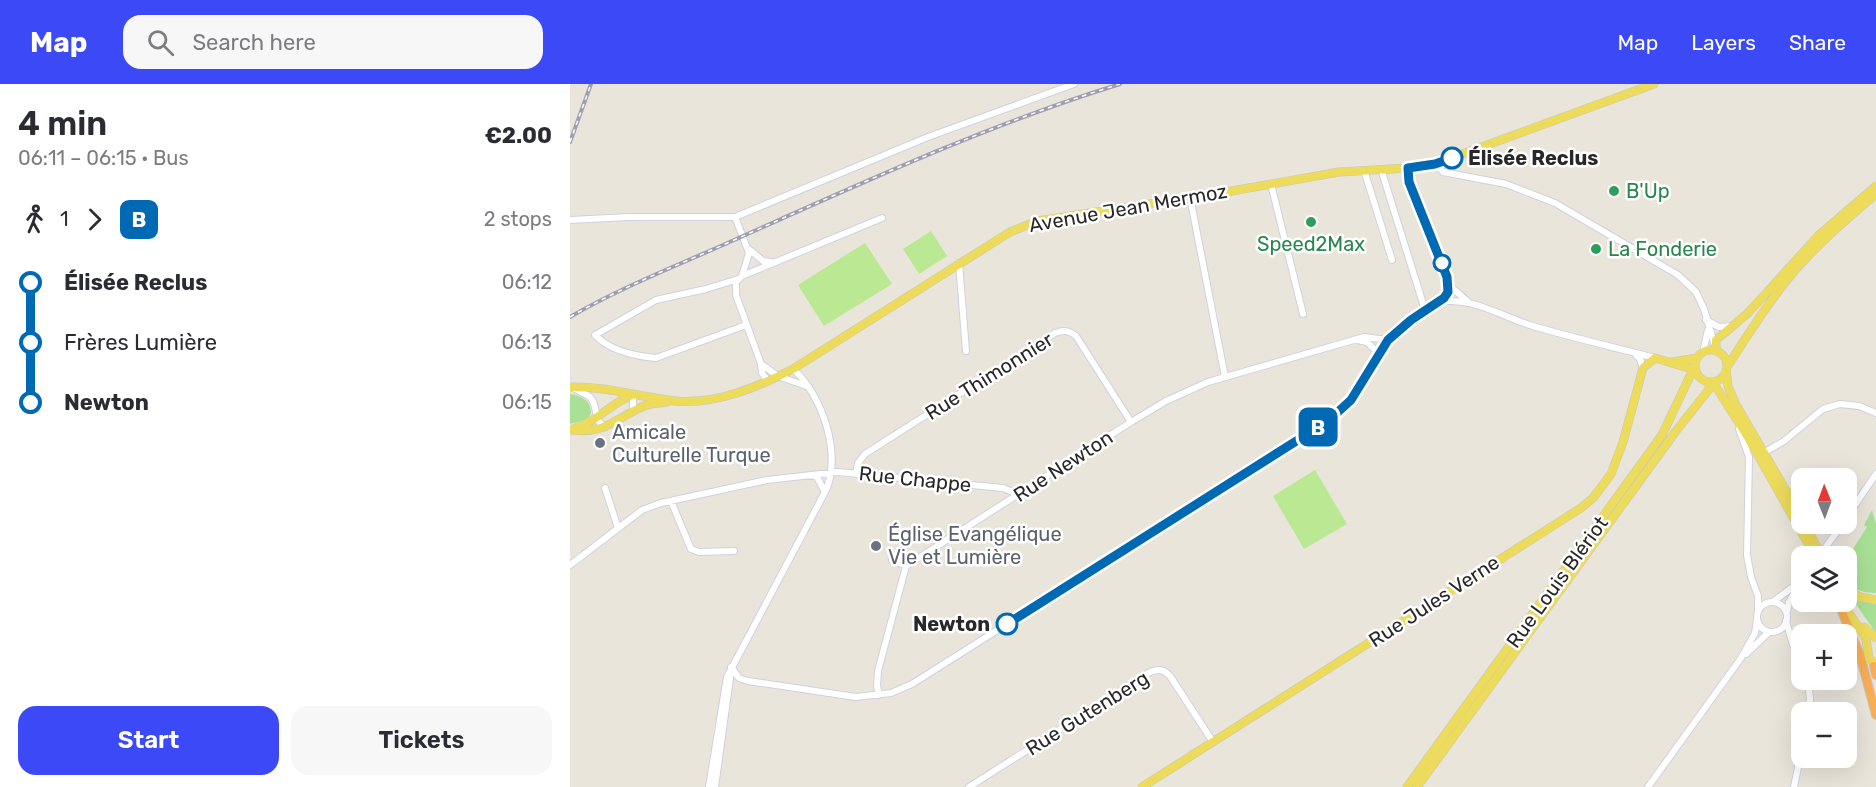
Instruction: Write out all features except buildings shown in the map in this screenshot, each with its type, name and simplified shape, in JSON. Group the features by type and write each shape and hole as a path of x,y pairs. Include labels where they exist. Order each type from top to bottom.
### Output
{"highway":[{"path":"1846,612 1876,715"}],"main road":[{"name":"Avenue Jean Mermoz","path":"571,387 598,388 677,401 703,400 754,387 793,369 959,263 1010,232 1037,220 1364,170 1435,164 1654,84"},
{"path":"1715,351 1716,340 1748,314 1819,235 1876,186"},
{"path":"1642,368 1655,358 1695,370 1701,378 1711,382 1720,380 1755,323 1797,268 1876,194"},
{"path":"1671,362 1715,351 1723,355 1730,392 1791,498"},
{"path":"1695,370 1700,355"},
{"path":"1679,366 1684,376 1683,393"},
{"name":"Rue Jules Verne","path":"1142,787 1567,518 1593,498 1603,487 1617,460 1642,368"},
{"name":"Rue Louis Blériot","path":"1407,787 1662,435 1695,370"},
{"path":"1711,382 1728,405 1809,546"},
{"name":"Rue Louis Blériot","path":"1417,787 1676,431 1710,388 1711,382"},
{"path":"570,430 587,424 621,399 633,394"},
{"path":"1676,431 1702,401 1710,396 1714,395 1728,405"},
{"path":"570,430 605,427 648,405 677,401"},
{"path":"1857,595 1876,600"},
{"path":"1850,612 1864,633 1869,658 1875,669"},
{"path":"1851,612 1876,640 1869,649"}],"street":[{"path":"570,220 629,217 735,217 928,136 1074,84"},
{"path":"1435,164 1443,172 1506,184 1555,203 1678,275 1696,292 1704,309 1715,351"},
{"path":"731,681 748,681 844,696 865,697 905,687 1328,421 1351,400 1388,340 1411,320 1439,302 1448,292 1447,277 1409,182 1408,168"},
{"path":"1381,169 1425,310"},
{"path":"1364,170 1392,260"},
{"path":"1271,184 1303,314"},
{"path":"1190,197 1225,377"},
{"path":"735,217 748,248 749,257 736,282 736,295 761,363 762,373 768,381"},
{"path":"746,325 656,358 607,345 595,335 656,300 706,289 740,277 882,218"},
{"path":"748,248 763,261 775,262"},
{"path":"959,263 966,351"},
{"path":"1449,285 1468,301"},
{"path":"1439,302 1468,301 1531,325 1655,358"},
{"path":"1708,323 1719,327 1733,326"},
{"path":"1700,355 1708,323"},
{"name":"Rue Thimonnier","path":"856,473 858,463 865,454 1063,330 1070,331 1076,336 1131,422"},
{"name":"Rue Newton","path":"906,566 1131,422 1187,391 1225,377 1368,336 1388,340"},
{"path":"1353,340 1367,342 1378,354"},
{"path":"1633,352 1640,360 1642,368"},
{"path":"709,787 726,676 825,492 832,472 823,413 818,399 804,378 803,361"},
{"path":"761,363 778,376 808,387"},
{"path":"793,369 804,378"},
{"path":"754,387 762,373"},
{"name":"Avenue Jean Mermoz","path":"571,387 589,396 594,404 596,418 605,427"},
{"path":"633,394 633,412"},
{"path":"1765,452 1784,441 1823,409 1840,404 1859,406 1876,413"},
{"path":"1648,787 1741,658 1755,633 1758,596 1747,555 1749,456 1728,405"},
{"name":"Rue Chappe","path":"570,565 642,510 671,501 767,480 832,472 856,473 1004,488 1018,494"},
{"path":"812,474 817,477 825,492"},
{"path":"1857,502 1876,474"},
{"path":"605,488 618,528"},
{"path":"671,501 691,549 699,552 734,551"},
{"path":"879,695 878,671 906,566 892,560"},
{"path":"1758,609 1791,588"},
{"path":"1758,596 1782,605 1786,613"},
{"path":"1791,599 1786,613 1791,638"},
{"path":"1757,620 1761,628 1791,644"},
{"path":"1741,658 1772,632 1781,629 1786,621"},
{"path":"731,667 739,678 748,681"},
{"path":"715,787 731,681 731,667"},
{"name":"Rue Gutenberg","path":"969,787 1158,669 1170,676 1213,742"},
{"path":"1794,787 1798,768"}],"green space":[{"path":"931,231 947,256 919,274 903,249"},
{"path":"865,243 892,284 824,326 798,285"},
{"path":"570,394 582,397 588,402 591,413 588,419 570,424"},
{"path":"1315,470 1347,524 1304,549 1273,496"},
{"path":"1872,510 1876,524 1876,593 1857,590 1857,546 1855,546 1867,527 1864,525"},
{"path":"1857,599 1876,603 1876,633 1857,606"}],"railway":[{"path":"570,142 591,84"},
{"path":"570,317 646,279 919,158 1019,119 1120,84"}],"bus line":[{"name":"B","path":"1007,624 1328,421 1351,400 1388,340 1411,320 1444,298 1448,292 1447,277 1409,182 1408,168 1435,164 1452,158"}],"place":[{"name":"Élisée Reclus","path":"1452,158"},
{"name":"B'Up","path":"1614,191"},
{"name":"Speed2Max","path":"1311,222"},
{"name":"La Fonderie","path":"1596,249"},
{"name":"Amicale Culturelle Turque","path":"600,443"},
{"name":"Église Evangélique Vie et Lumière","path":"876,546"},
{"name":"Newton","path":"1007,624"}]}
